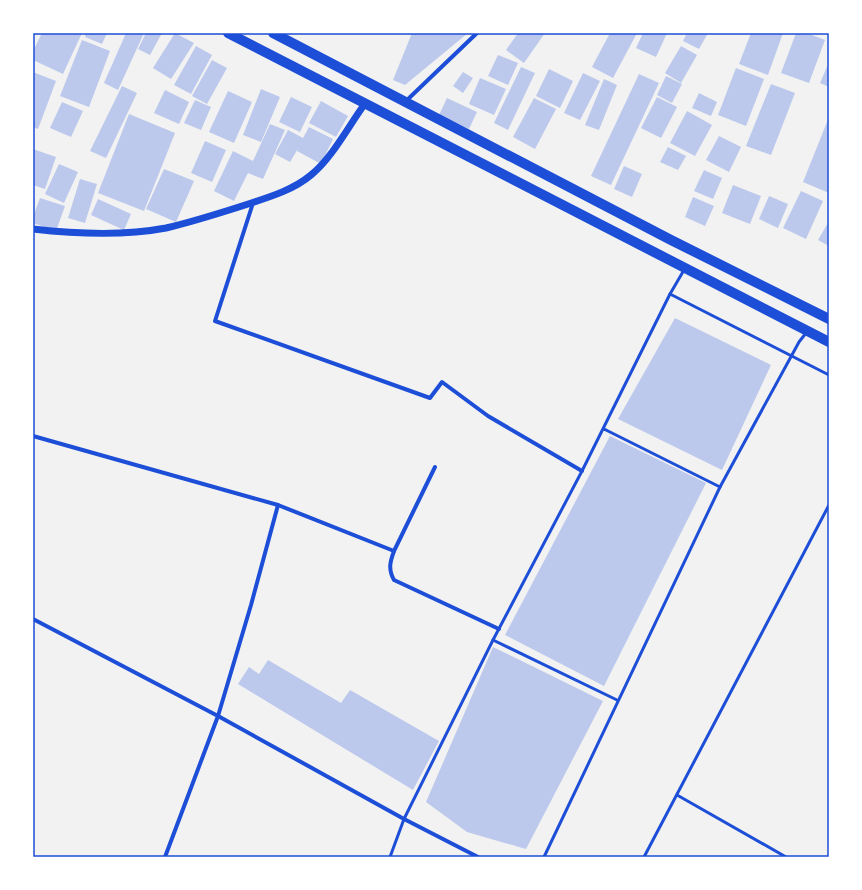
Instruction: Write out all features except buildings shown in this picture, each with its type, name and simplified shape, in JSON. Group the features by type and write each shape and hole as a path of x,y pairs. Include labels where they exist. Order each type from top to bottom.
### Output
{"main road":[{"path":"228,33 364,105 829,342"},
{"path":"273,33 685,247 829,319"}],"street":[{"path":"406,101 477,33"},
{"path":"33,229 94,233 133,232 166,228 271,197 311,175 324,161 364,105"},
{"path":"254,202 215,321 430,398 442,382 488,416 582,471"},
{"path":"33,436 278,505 394,551"},
{"path":"435,467 394,551 390,564 390,573 394,580 499,629"},
{"path":"166,857 218,716 251,605 278,505"},
{"path":"33,619 218,716 404,819 478,857"}],"lane":[{"path":"390,857 404,819 493,640 604,429 670,294 685,268"},
{"path":"670,294 829,375"},
{"path":"544,857 617,700 720,486 792,355 807,332"},
{"path":"604,429 720,486"},
{"path":"644,857 829,505"},
{"path":"493,640 617,700"},
{"path":"677,795 786,857"}]}
